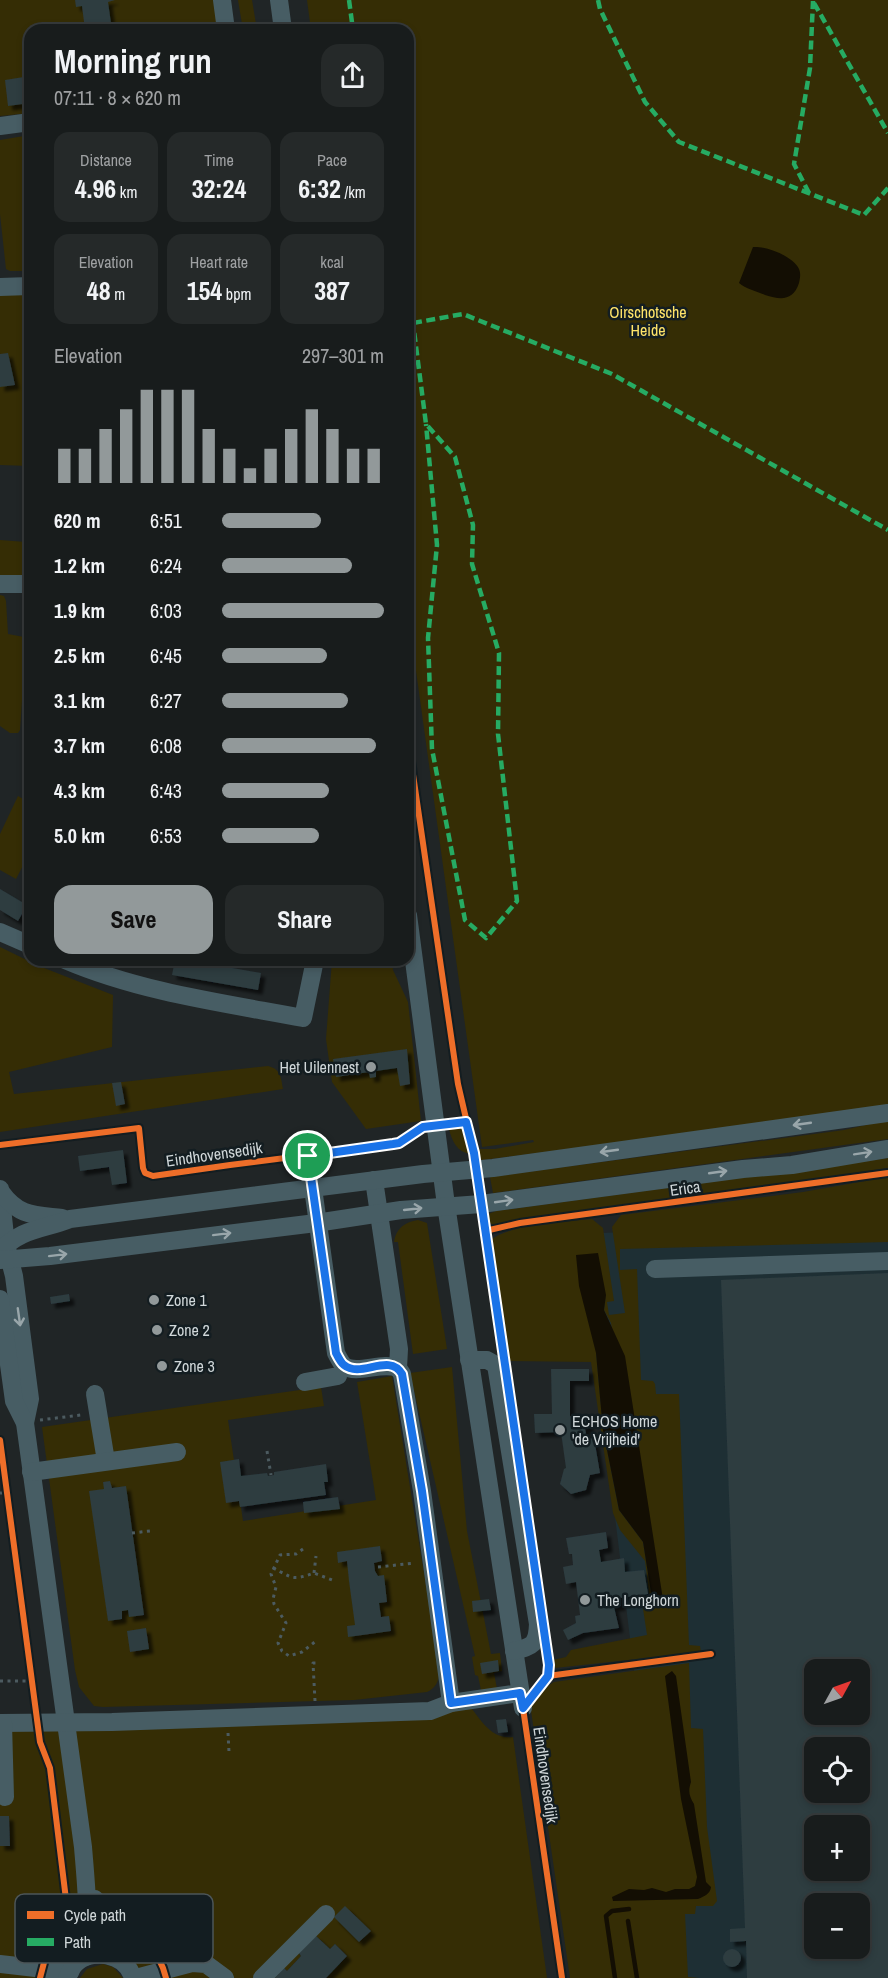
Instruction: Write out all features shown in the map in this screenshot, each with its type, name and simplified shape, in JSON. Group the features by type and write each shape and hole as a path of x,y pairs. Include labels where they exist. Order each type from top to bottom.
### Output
{"street":[{"path":"222,0 225,24"},
{"path":"279,0 282,24"},
{"path":"0,126 24,123"},
{"path":"0,287 24,286"},
{"path":"0,584 24,584"},
{"path":"0,932 24,942"},
{"path":"5,1797 1,1723 112,1722 430,1710 451,1703 522,1700 446,1205 414,960"},
{"path":"78,966 101,976 175,994 303,1018 314,966"},
{"path":"0,1191 15,1207 26,1214 70,1219 374,1180 493,1168 888,1113"},
{"name":"Erica","path":"4,1254 316,1223 446,1205 481,1204 743,1169 792,1165 888,1149"},
{"path":"374,1180 399,1349 398,1368 403,1382 432,1561 451,1703"},
{"path":"313,1188 316,1223 340,1375"},
{"path":"0,1191 4,1254 14,1276 30,1399 25,1423"},
{"path":"4,1254 29,1230 50,1227 70,1219"},
{"path":"655,1269 888,1261"},
{"path":"0,1299 14,1401 25,1423 83,1847 87,1894"},
{"path":"469,1360 487,1360 496,1365 538,1624 537,1638 531,1646 514,1651"},
{"path":"305,1382 340,1375 352,1369 391,1365 398,1368"},
{"path":"95,1394 106,1461"},
{"path":"32,1472 177,1452"},
{"path":"83,1847 94,1894"},
{"path":"262,1978 326,1914"},
{"path":"0,1964 68,1975 78,1963"},
{"path":"123,1963 135,1978 192,1963 206,1964 225,1978"}],"path":[{"path":"25,1423 98,1413"},
{"path":"267,1451 271,1475"},
{"path":"6,1483 4,1493 9,1505"},
{"path":"132,1533 150,1531"},
{"path":"303,1549 296,1554 280,1555 271,1574 276,1587 274,1604 286,1623 278,1643 282,1651 289,1656 295,1655 316,1641"},
{"path":"314,1573 316,1556"},
{"path":"378,1567 432,1561"},
{"path":"273,1568 298,1579 314,1573 332,1580"},
{"path":"316,1714 313,1663 319,1663"},
{"path":"31,1669 34,1691"},
{"path":"0,1681 33,1681"}],"shaded area":[{"path":"753,247 779,253 796,264 799,269 799,283 790,296 776,298 751,290 739,283"},
{"path":"888,1220 888,1978 672,1978 580,1234"},
{"path":"598,1253 606,1295 604,1310 625,1356 664,1606 652,1599 643,1542 619,1510 603,1430 596,1353 579,1286 576,1255"},
{"path":"672,1671 676,1676 691,1782 690,1793 694,1804 706,1882 711,1887 707,1894 698,1899 613,1901 612,1897 629,1889 652,1888 666,1892 695,1886 697,1877 681,1799 665,1676"}],"green space":[{"path":"0,0 215,0 218,24 24,24 24,114 0,116"},
{"path":"238,0 252,0 256,24 242,24"},
{"name":"Oirschotsche Heide","path":"307,0 888,0 888,1108 478,1159 477,1149 495,1149 534,1142 533,1140 482,1147 414,656 414,24 310,24"},
{"path":"24,136 24,271 6,269 0,214 0,140"},
{"path":"0,295 24,295 24,466 0,465"},
{"path":"0,540 24,542 24,575 0,577"},
{"path":"0,595 4,596 6,601 8,634 24,637 24,671 20,730 18,733 10,733 0,726"},
{"path":"18,796 24,800 24,864 16,879 0,870 0,834"},
{"path":"0,947 24,959 24,966 39,966 113,995 112,1047 9,1072 14,1094 268,1066 278,1072 283,1089 0,1132"},
{"path":"332,966 393,966 408,1002 421,1121 366,1129 332,1082 326,1039"},
{"path":"888,1120 888,1139 493,1193 490,1177 844,1130"},
{"path":"465,1126 470,1154 465,1153 456,1145 449,1129"},
{"path":"888,1158 888,1168 524,1219 496,1226 488,1222 486,1215 496,1211"},
{"path":"888,1177 888,1242 620,1249 620,1270 637,1269 641,1380 653,1381 656,1394 679,1394 689,1645 700,1646 701,1652 555,1668 553,1660 566,1657 571,1650 647,1635 642,1602 650,1600 645,1561 620,1530 613,1513 591,1362 507,1361 491,1240 511,1230 524,1227 592,1219 603,1228 614,1301 607,1302 609,1315 625,1313 612,1227 621,1215 803,1192","holes":["606,1295 604,1310 611,1323 654,1602 643,1542 619,1510 603,1430 596,1352"]},
{"path":"418,1220 427,1223 447,1349 413,1354 398,1242 394,1242 402,1226"},
{"path":"452,1367 467,1531 491,1654 500,1653 502,1671 494,1673 498,1694 482,1695 478,1676 475,1675 472,1657 475,1656 410,1373"},
{"path":"392,1376 440,1672 435,1687 427,1692 354,1700 94,1706 79,1687 75,1670 42,1427 321,1387 324,1406 228,1420 243,1521 376,1500 357,1382"},
{"path":"689,1663 691,1728 703,1729 707,1827 717,1901 713,1906 696,1906 695,1914 685,1914 688,1977 699,1978 570,1978 530,1704 543,1689 554,1682"},
{"path":"466,1701 491,1731 505,1737 513,1737 547,1978 326,1978 347,1956 335,1944 330,1949 316,1936 287,1971 284,1968 275,1978 133,1978 125,1963 213,1963 213,1894 15,1894 15,1963 74,1963 67,1978 0,1978 0,1846 10,1845 9,1816 0,1816 0,1723"},
{"path":"103,1964 113,1967 123,1978 80,1978 87,1969"}],"building":[{"path":"75,0 115,0 108,2 111,24 84,24 82,6 76,7"},
{"path":"24,77 24,104 8,106 5,80"},
{"path":"8,353 15,385 0,387 0,354"},
{"path":"0,889 24,903 24,910 18,921 0,910"},
{"path":"174,966 221,966 261,973 258,990 172,975"},
{"name":"Het Uilennest","path":"407,1049 410,1084 400,1086 397,1068 376,1071 376,1077 370,1078 369,1072 336,1077 333,1059"},
{"path":"121,1082 125,1104 116,1106 112,1083"},
{"path":"123,1150 127,1183 112,1185 109,1167 80,1171 78,1156"},
{"path":"888,1273 888,1978 747,1978 746,1941 730,1942 730,1929 745,1928 721,1280"},
{"path":"69,1294 70,1301 51,1304 50,1297"},
{"name":"ECHOS Home 'de Vrijheid'","path":"551,1369 589,1369 589,1381 570,1381 570,1416 589,1418 589,1428 585,1428 587,1439 594,1438 600,1473 590,1475 586,1490 571,1494 560,1484 566,1468 561,1432 535,1433 534,1414 552,1414"},
{"path":"239,1459 241,1476 267,1473 268,1476 274,1475 274,1472 326,1464 328,1482 324,1482 326,1495 240,1507 239,1501 226,1503 220,1462"},
{"path":"110,1481 112,1488 126,1486 144,1615 129,1617 128,1610 122,1611 122,1619 108,1621 89,1491 104,1489 103,1482"},
{"path":"338,1497 340,1509 304,1513 303,1502"},
{"path":"606,1532 608,1548 599,1550 601,1562 624,1558 625,1572 644,1570 648,1594 620,1598 621,1606 614,1607 619,1628 583,1633 568,1640 563,1630 576,1623 575,1616 580,1615 576,1582 566,1584 563,1567 573,1565 566,1538"},
{"path":"380,1546 382,1561 374,1563 375,1571 378,1576 384,1575 387,1602 379,1603 381,1617 389,1616 391,1631 348,1637 347,1626 355,1625 347,1561 338,1563 337,1552"},
{"path":"489,1599 491,1610 473,1612 472,1601"},
{"path":"146,1628 149,1649 130,1652 127,1631"},
{"path":"498,1660 499,1671 482,1674 480,1663"},
{"path":"506,1719 508,1732 498,1733 496,1720"},
{"path":"0,1816 9,1816 10,1846 0,1846"},
{"path":"345,1906 371,1931 359,1942 334,1917"},
{"path":"316,1936 330,1949 335,1944 347,1956 326,1978 275,1978 284,1968 287,1971 301,1956 299,1953"},
{"path":"728,1949 736,1949 741,1954 739,1965 728,1967 723,1962 723,1954"}],"waterway":[{"path":"615,1978 606,1916 612,1911 629,1909"},
{"path":"628,1921 637,1978"}],"marked path":[{"path":"349,0 352,24"},
{"path":"598,0 600,9 645,102 679,142 864,215 888,188"},
{"path":"809,193 794,164 810,68 813,1"},
{"path":"814,3 888,133"},
{"path":"414,323 463,314 612,374 888,530"},
{"path":"414,331 426,424"},
{"path":"426,424 455,457 473,525 472,564 499,653 498,734 517,901 486,938 465,920 432,749 428,638 437,545 426,424"}],"cycle path":[{"name":"Eindhovensedijk","path":"414,781 458,1084 474,1153 549,1665 548,1676 523,1708 562,1978"},
{"name":"Eindhovensedijk","path":"0,1145 139,1128 143,1168 145,1173 153,1176 399,1143 420,1128 466,1122"},
{"path":"485,1231 520,1223 888,1173"},
{"path":"0,1440 40,1742 50,1768 65,1894"},
{"path":"548,1676 711,1654"},
{"path":"40,1978 44,1963"},
{"path":"161,1963 166,1978"}],"place":[{"name":"Het Uilennest","path":"371,1067"},
{"name":"Zone 1","path":"154,1300"},
{"name":"Zone 2","path":"157,1330"},
{"name":"Zone 3","path":"162,1366"},
{"name":"ECHOS Home 'de Vrijheid'","path":"560,1430"},
{"name":"The Longhorn","path":"585,1600"}],"route":[{"path":"466,1122 474,1153 504,1345 549,1665 548,1676 523,1708 520,1693 451,1703 422,1491 402,1374 398,1368 391,1365 352,1369 343,1365 336,1353 308,1156 399,1143 423,1127 466,1122"}]}
